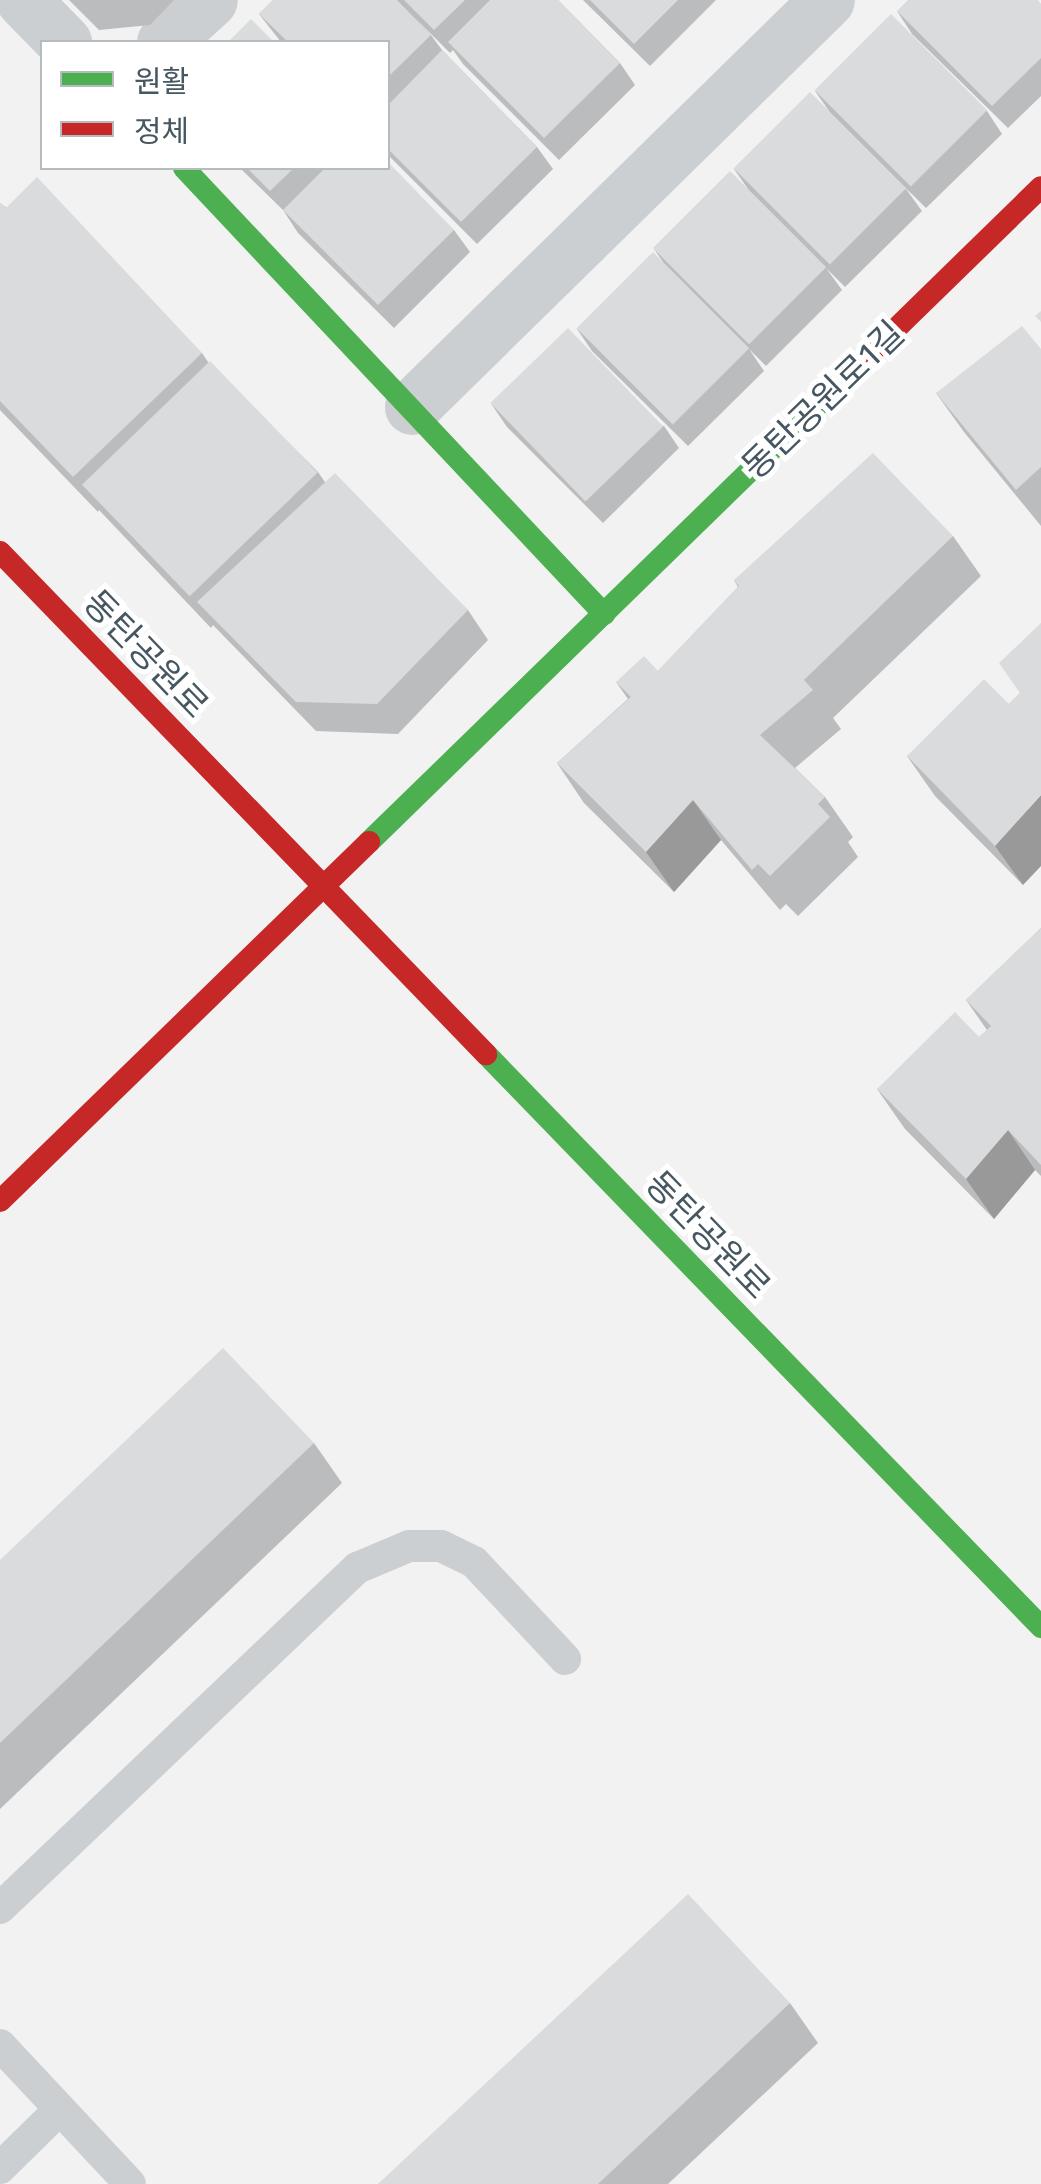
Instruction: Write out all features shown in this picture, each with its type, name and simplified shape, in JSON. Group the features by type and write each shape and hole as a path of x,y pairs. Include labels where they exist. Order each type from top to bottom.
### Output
{"street":[{"path":"23,0 62,40"},
{"path":"166,40 210,0"},
{"path":"412,406 827,0"},
{"path":"186,170 604,614"},
{"name":"동탄공원로1길","path":"323,892 1041,187"},
{"name":"동탄공원로","path":"0,552 323,892 1041,1627"},
{"path":"0,1201 323,892"}],"lane":[{"path":"0,1908 374,1561 425,1546 474,1562 565,1658"},
{"path":"0,2045 130,2184"},
{"path":"0,2168 60,2109"}],"building":[{"path":"273,0 397,0 431,35 390,75 390,40 286,40 259,14"},
{"path":"404,0 465,0 434,30"},
{"path":"490,0 558,0 620,63 544,138 448,42"},
{"path":"590,0 678,0 634,44"},
{"path":"908,0 1038,0 1041,58 992,106 897,11"},
{"path":"891,14 987,110 911,187 815,90"},
{"path":"251,19 272,40 230,40"},
{"path":"442,50 537,147 461,222 390,151 390,103"},
{"path":"810,92 906,188 830,265 734,168"},
{"path":"390,164 454,230 378,305 283,210 323,170 390,170"},
{"path":"249,170 292,170 270,191"},
{"path":"730,171 826,267 749,344 653,248"},
{"path":"37,177 202,353 73,477 0,401 0,203 6,208"},
{"path":"653,252 749,348 673,425 577,328"},
{"path":"1022,326 1041,349 1041,467 1016,490 936,393"},
{"path":"568,328 663,427 585,502 490,403"},
{"path":"210,361 318,472 190,596 82,485"},
{"path":"873,453 953,536 804,680 813,690 760,735 825,797 818,804 830,817 770,876 758,864 752,870 693,800 646,852 557,763 631,697 616,682 644,656 658,671 739,586 734,580"},
{"path":"335,473 468,610 377,704 296,702 197,602"},
{"path":"1041,623 1041,795 995,846 907,756 984,679 1009,704 1020,693 999,663"},
{"path":"1041,928 1041,1165 1008,1130 966,1179 877,1089 955,1012 979,1037 991,1026 966,1000"},
{"path":"223,1348 314,1443 0,1743 0,1560"},
{"path":"688,1894 790,2003 598,2184 378,2184"}],"traffic: fast":[{"path":"186,170 604,614"},
{"path":"369,842 872,352"},
{"path":"486,1054 1041,1627"}],"traffic: jam":[{"path":"872,352 1041,187"},
{"path":"0,552 486,1054"},
{"path":"0,1201 369,842"}]}
